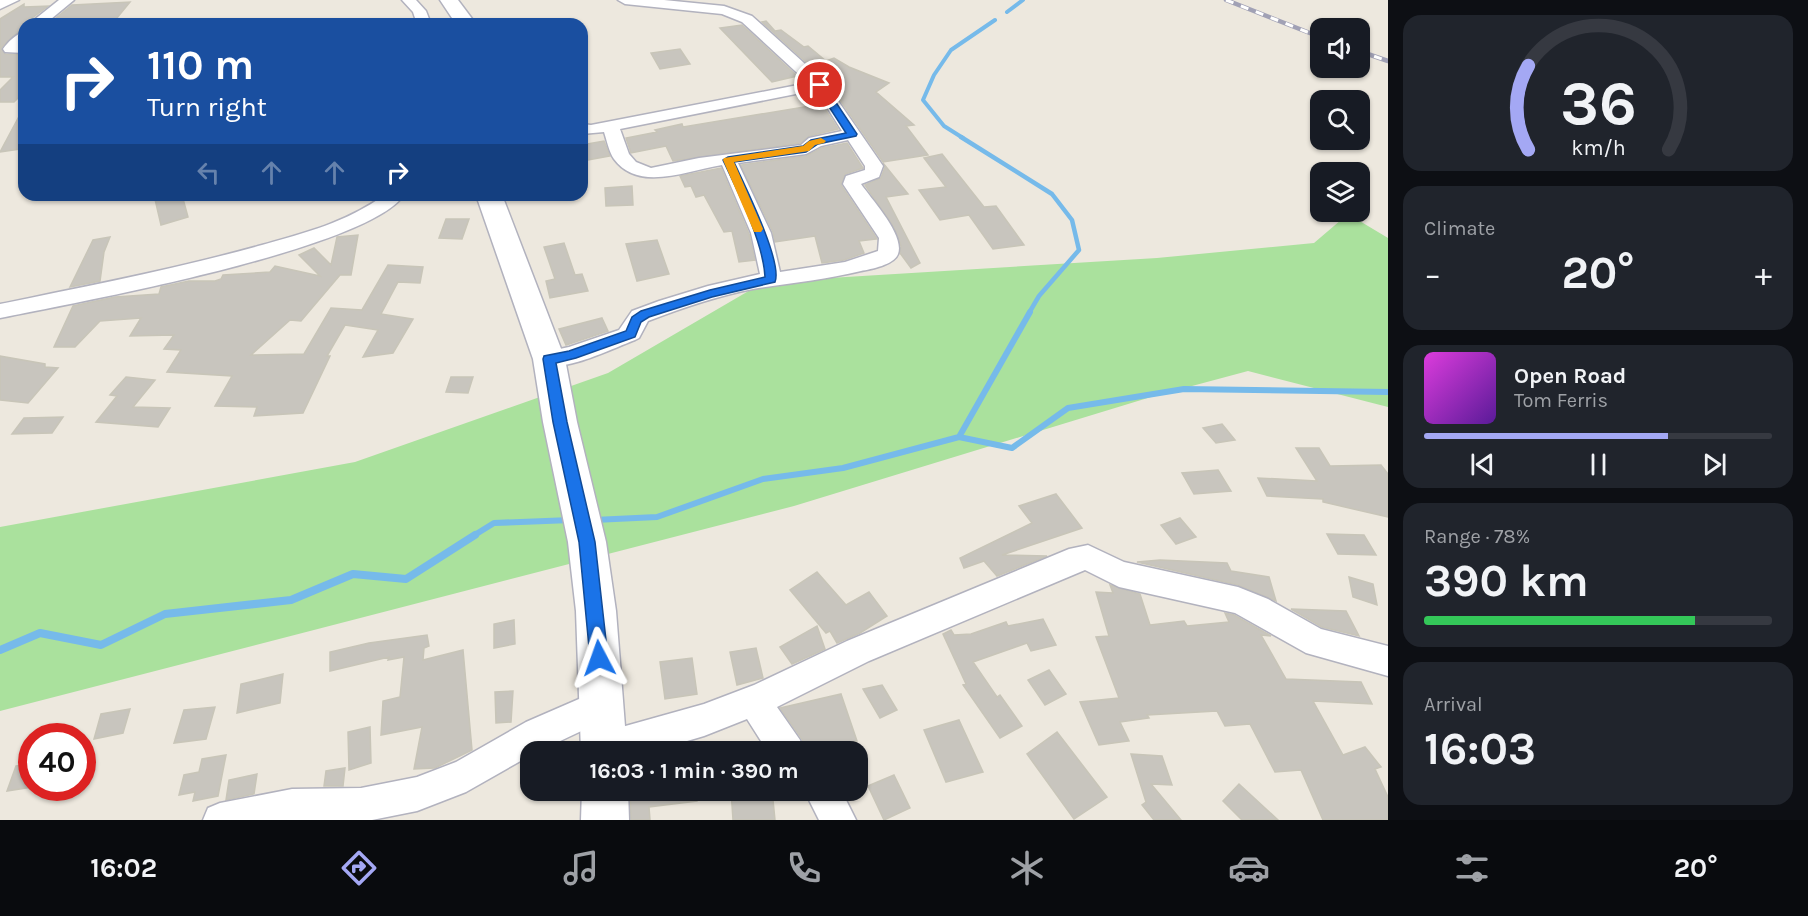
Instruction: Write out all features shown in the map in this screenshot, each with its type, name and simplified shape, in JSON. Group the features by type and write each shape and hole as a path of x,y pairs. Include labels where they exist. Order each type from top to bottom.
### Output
{"street":[{"path":"0,5 12,0"},
{"path":"44,18 67,0"},
{"path":"394,0 419,11 422,18"},
{"path":"449,0 459,18"},
{"path":"549,359 571,355 631,333 636,320 645,314 710,294 771,279 857,265 883,259 888,254 889,238 852,184 852,180 875,170 820,85 747,19 738,14 724,10 625,0"},
{"path":"588,130 820,85"},
{"path":"610,126 621,156 630,166 642,172 657,172 806,149 815,142 852,134"},
{"path":"728,160 747,200 770,264 771,279"},
{"path":"0,311 192,270 339,229 388,201"},
{"path":"491,201 549,359 560,422 587,542 596,611 603,741"},
{"path":"656,741 784,689 858,651 1078,558 1088,557 1119,574 1238,600 1317,643 1388,661"},
{"path":"754,701 781,741"},
{"path":"220,820 292,806 361,805 417,794 465,775 537,733 602,705"},
{"path":"605,801 605,820"},
{"path":"828,801 839,820"}],"green space":[{"path":"1339,222 1361,222 1388,238 1388,407 1248,371 1151,397 794,506 0,711 0,527 355,462 608,373 764,282 1157,258 1314,243"}],"building":[{"path":"130,2 117,18 56,18 72,5"},
{"path":"24,4 24,7 48,6 32,18 18,18 18,33 1,48 5,54 18,55 18,98 14,102 0,102 0,90 13,77 0,77 0,19"},
{"path":"766,21 775,31 781,30 804,47 808,46 826,61 834,58 849,67 889,83 876,92 914,125 906,126 928,155 883,162 827,81 762,22"},
{"path":"742,25 797,76 772,82 720,28"},
{"path":"680,49 690,64 660,69 651,53"},
{"path":"822,104 838,129 809,136 800,143 673,161 666,146 631,153 626,138 682,124 683,127"},
{"path":"18,118 18,149 0,152"},
{"path":"604,141 610,156 588,160 588,144"},
{"path":"847,143 863,168 845,174 841,185 877,239 859,241 864,253 844,260 822,263 815,236 775,242 773,232 741,165 806,156 822,148"},
{"path":"942,154 984,207 996,206 1024,245 993,249 969,215 940,220 919,190 946,187 924,158"},
{"path":"883,163 908,194 886,197 920,263 911,268 900,253 901,246 894,227 865,185 881,178 885,167"},
{"path":"721,168 749,234 755,260 739,262 732,231 724,232 704,195 696,197 691,186 685,187 680,176"},
{"path":"632,186 633,205 606,206 605,188"},
{"path":"155,201 184,201 188,217 161,225"},
{"path":"446,219 469,219 462,239 439,238"},
{"path":"358,235 351,275 340,275 301,321 290,320 251,355 304,354 331,308 362,310 388,265 423,267 420,283 398,282 381,314 413,319 393,353 363,357 378,330 345,325 327,356 330,356 303,413 254,416 257,407 215,406 232,376 167,372 181,350 164,349 174,335 130,336 141,318 100,321 75,347 54,347 73,306 115,297 159,294 161,287 189,281 215,281 221,279 223,275 270,272 275,266 320,276 299,255 314,248 331,265 337,237"},
{"path":"110,237 104,252 100,281 70,287 93,240"},
{"path":"657,240 669,274 637,281 626,244"},
{"path":"564,243 575,275 582,274 588,291 550,298 546,281 555,279 544,247"},
{"path":"602,318 608,331 566,345 559,329"},
{"path":"0,356 58,368 28,403 0,400"},
{"path":"126,377 155,380 133,407 170,408 158,427 96,422 117,396 110,395"},
{"path":"451,377 473,377 468,393 446,392"},
{"path":"63,417 52,433 12,434 24,418"},
{"path":"1222,424 1235,440 1216,443 1203,428"},
{"path":"1296,448 1319,448 1330,466 1381,465 1388,474 1388,517 1323,502 1323,499 1267,496 1258,478 1317,481"},
{"path":"1218,470 1231,491 1194,494 1182,473"},
{"path":"1056,494 1082,528 1002,555 1047,556 997,576 984,561 964,568 960,558 1032,523 1019,506"},
{"path":"1180,518 1196,537 1176,544 1161,525"},
{"path":"1327,534 1364,535 1376,555 1338,554"},
{"path":"1160,560 1227,563 1231,571 1269,577 1276,601 1238,585 1137,562"},
{"path":"817,572 846,605 869,592 887,616 860,633 837,643 830,631 826,633 790,590"},
{"path":"1349,577 1373,584 1377,605 1353,597"},
{"path":"1110,585 1140,594 1150,625 1184,621 1187,626 1229,622 1225,613 1234,615 1271,636 1261,635 1286,679 1361,682 1372,704 1313,701 1343,755 1365,747 1381,767 1375,769 1388,797 1388,820 1323,820 1301,770 1275,772 1250,724 1225,726 1217,711 1147,715 1149,718 1120,722 1129,741 1099,745 1080,702 1119,698 1096,637 1109,636 1096,592 1113,593"},
{"path":"1291,609 1346,611 1359,636 1322,627"},
{"path":"1043,619 1056,645 1031,651 1027,643 973,662 997,697 1000,695 1022,726 1000,738 963,685 966,684 943,634 951,630 954,635 971,634 1006,622 1008,626"},
{"path":"514,620 515,644 494,648 494,624"},
{"path":"817,626 825,649 792,664 780,647"},
{"path":"427,635 429,646 424,648 423,660 463,650 472,750 435,768 414,769 422,727 381,735 383,701 400,697 404,657 388,660 389,657 330,671 330,652 369,643"},
{"path":"756,648 763,678 737,685 730,652"},
{"path":"692,658 697,694 665,699 660,662"},
{"path":"1049,670 1066,694 1045,705 1028,680"},
{"path":"283,674 280,703 237,713 241,684"},
{"path":"882,685 897,710 880,718 863,689"},
{"path":"513,691 511,722 496,723 495,692"},
{"path":"841,694 857,741 803,741 780,708"},
{"path":"215,707 206,739 174,743 184,710"},
{"path":"130,709 123,733 96,739 101,714"},
{"path":"959,720 983,772 946,782 924,730"},
{"path":"370,727 371,763 349,770 348,732"},
{"path":"1057,732 1107,797 1074,819 1027,754"},
{"path":"1131,754 1162,756 1172,785 1151,784 1181,820 1154,820 1142,805 1146,802"},
{"path":"226,755 218,796 193,801 195,792 179,795 184,775 199,772 202,759"},
{"path":"18,766 18,789 7,791"},
{"path":"345,768 343,786 324,786 326,771"},
{"path":"257,774 254,794 226,800 229,780"},
{"path":"894,775 910,808 884,820 868,786"},
{"path":"1239,784 1278,820 1242,820 1223,801"},
{"path":"630,801 697,801 649,807 650,820 631,820"},
{"path":"732,801 773,801 775,820 733,820"}],"waterway":[{"path":"1007,12 1023,0"},
{"path":"963,138 944,126 923,100 934,75 951,50 995,20"},
{"path":"961,137 1052,194 1072,220 1079,250 1039,296 1029,313"},
{"path":"959,437 1030,312"},
{"path":"959,437 1012,448 1068,408 1184,389 1388,392"},
{"path":"594,520 657,517 763,479 843,468 959,437"},
{"path":"473,536 494,523 571,520"},
{"path":"0,650 40,633 101,645 165,614 291,600 353,574 406,579 475,535"}],"railway":[{"path":"1226,0 1310,33"},
{"path":"1370,55 1388,61"}],"slow traffic":[{"path":"758,229 728,160 806,149 812,143 821,141"}],"route":[{"path":"599,658 596,611 587,542 560,422 549,359 571,355 631,333 636,320 645,314 748,283 771,279 770,264 747,200 728,160 806,149 815,142 852,134 820,85"}]}
